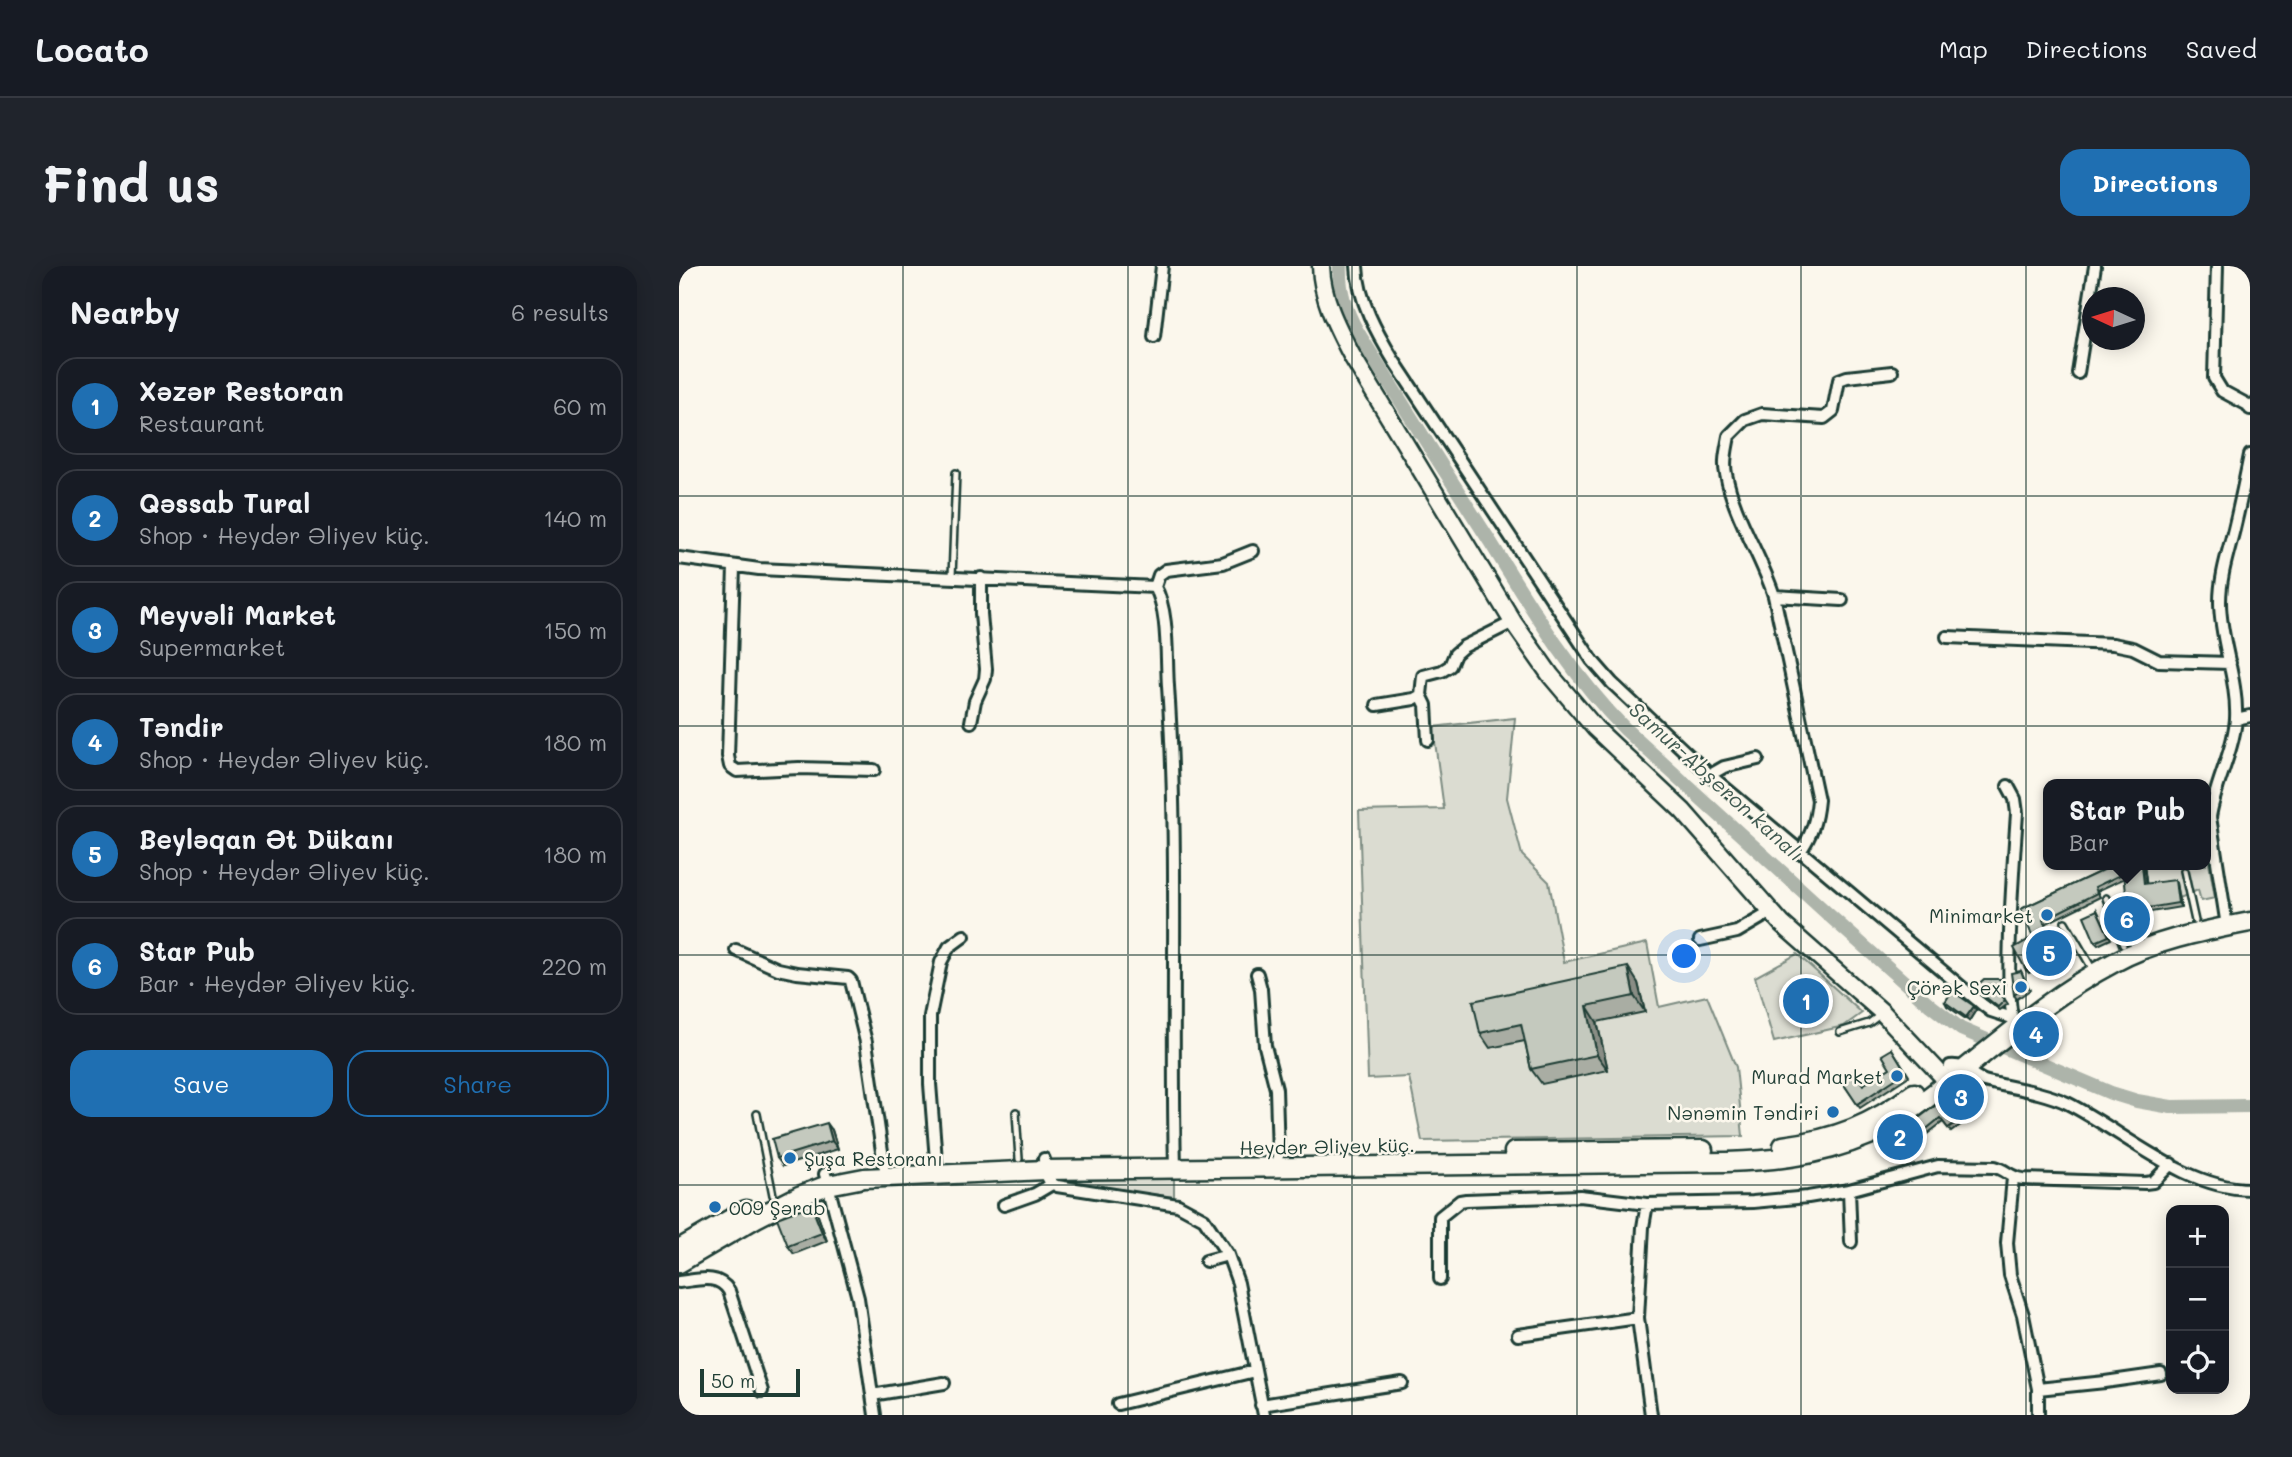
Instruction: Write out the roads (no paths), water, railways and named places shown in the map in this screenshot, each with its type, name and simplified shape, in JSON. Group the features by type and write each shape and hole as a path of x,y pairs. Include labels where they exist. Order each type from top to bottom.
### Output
{"main road":[{"path":"2092,968 2250,909"},
{"path":"1956,1068 2123,945 2195,921 2250,922"},
{"name":"Heydər Əliyev küç.","path":"1175,1163 1755,1161 1816,1153 1861,1140 1909,1112 1956,1068"},
{"name":"Heydər Əliyev küç.","path":"679,1249 773,1195 884,1165 1047,1171 1278,1156 1727,1150 1787,1145 1834,1137 1860,1127 1956,1068"},
{"name":"Heydər Əliyev küç.","path":"679,1263 826,1180 864,1178 1019,1159 1047,1171"}],"street":[{"path":"1154,337 1162,266"},
{"path":"1321,266 1324,290 1338,330 1513,622 1551,676 1595,727 1683,811 1771,912 1883,1013 1956,1068 1984,1081 2066,1103 2171,1164 2210,1182 2234,1189 2250,1189"},
{"path":"1357,266 1362,293 1387,349 1592,660 1612,683 1710,775 1799,853 1972,997 2013,1025"},
{"path":"2078,373 2095,266"},
{"path":"2217,266 2214,378 2222,391 2249,405"},
{"path":"1799,853 1811,836 1817,820 1818,800 1774,596 1736,507 1726,474 1729,436 1745,420 1762,414 1825,418 1833,411 1839,380 1892,372"},
{"path":"2211,810 2225,768 2236,719 2230,663 2221,626 2221,589 2223,566 2234,530 2250,455"},
{"path":"1175,1163 1175,886 1171,732 1164,624 1155,587 1160,575 1166,570 1223,563 1253,551"},
{"path":"679,558 734,567 1155,587"},
{"path":"734,567 728,756 730,766 737,771 799,768 874,770"},
{"path":"971,722 986,669 981,578"},
{"path":"1774,596 1842,600"},
{"path":"1428,740 1426,705 1421,695 1423,676 1442,671 1450,666 1455,654 1463,647 1513,622"},
{"path":"1947,637 2113,644 2133,648 2159,661 2230,663"},
{"path":"1377,705 1414,699 1421,695"},
{"path":"2236,719 2250,716"},
{"path":"1710,775 1724,767 1758,759"},
{"path":"2008,786 2015,799 2017,813 2010,953 2013,1025"},
{"path":"2211,823 2226,920"},
{"path":"1700,940 1737,932 1771,912"},
{"path":"937,1168 930,1084 930,1016 941,962 949,947 964,936"},
{"path":"736,950 778,969 848,978 851,981 866,1042 884,1165"},
{"path":"1257,974 1261,989 1265,1046 1276,1089 1278,1156"},
{"path":"1440,1279 1440,1217 1460,1202 1580,1196 1647,1203 1753,1202 1849,1190 1938,1166 1995,1167 2004,1170 2013,1178 2145,1183 2153,1182 2171,1164"},
{"path":"1004,1205 1035,1194 1047,1171 1178,1205 1204,1219 1228,1255 1238,1283 1263,1410 1402,1383"},
{"path":"2013,1178 2007,1243 2010,1275 2023,1315 2038,1389 2038,1415"},
{"path":"826,1180 856,1289 875,1415"},
{"path":"1849,1190 1851,1242"},
{"path":"1647,1203 1643,1227 1638,1318 1651,1415"},
{"path":"1206,1261 1228,1255"},
{"path":"679,1282 709,1279 725,1283 762,1391"},
{"path":"1518,1335 1638,1318"},
{"path":"1118,1404 1255,1371"},
{"path":"2038,1389 2161,1374"},
{"path":"872,1395 944,1382"}],"lane":[{"path":"952,577 955,473"},
{"path":"2184,871 2195,921"},
{"path":"2106,898 2123,945"},
{"path":"2064,922 2092,968"},
{"path":"1840,1032 1869,1023 1883,1013"},
{"path":"1016,1112 1019,1159"},
{"path":"757,1114 773,1195"}],"waterway":[{"name":"Samur-Abşeron kanalı","path":"1340,266 1344,299 1357,331 1553,640 1587,686 1625,729 1830,916 1961,1029 2111,1093 2137,1101 2171,1107 2250,1106"}],"place":[{"name":"Minimarket","path":"2047,915"},
{"name":"Star Pub","path":"2127,919"},
{"name":"Beyləqan Ət Dükanı","path":"2049,953"},
{"name":"Çörək Sexi","path":"2021,987"},
{"name":"Xəzər Restoran","path":"1806,1001"},
{"name":"Təndir","path":"2036,1034"},
{"name":"Murad Market","path":"1897,1076"},
{"name":"Meyvəli Market","path":"1961,1097"},
{"name":"Nənəmin Təndiri","path":"1833,1112"},
{"name":"Qəssab Tural","path":"1900,1137"},
{"name":"Şuşa Restoranı","path":"790,1158"},
{"name":"009 Şərab","path":"715,1207"}]}
